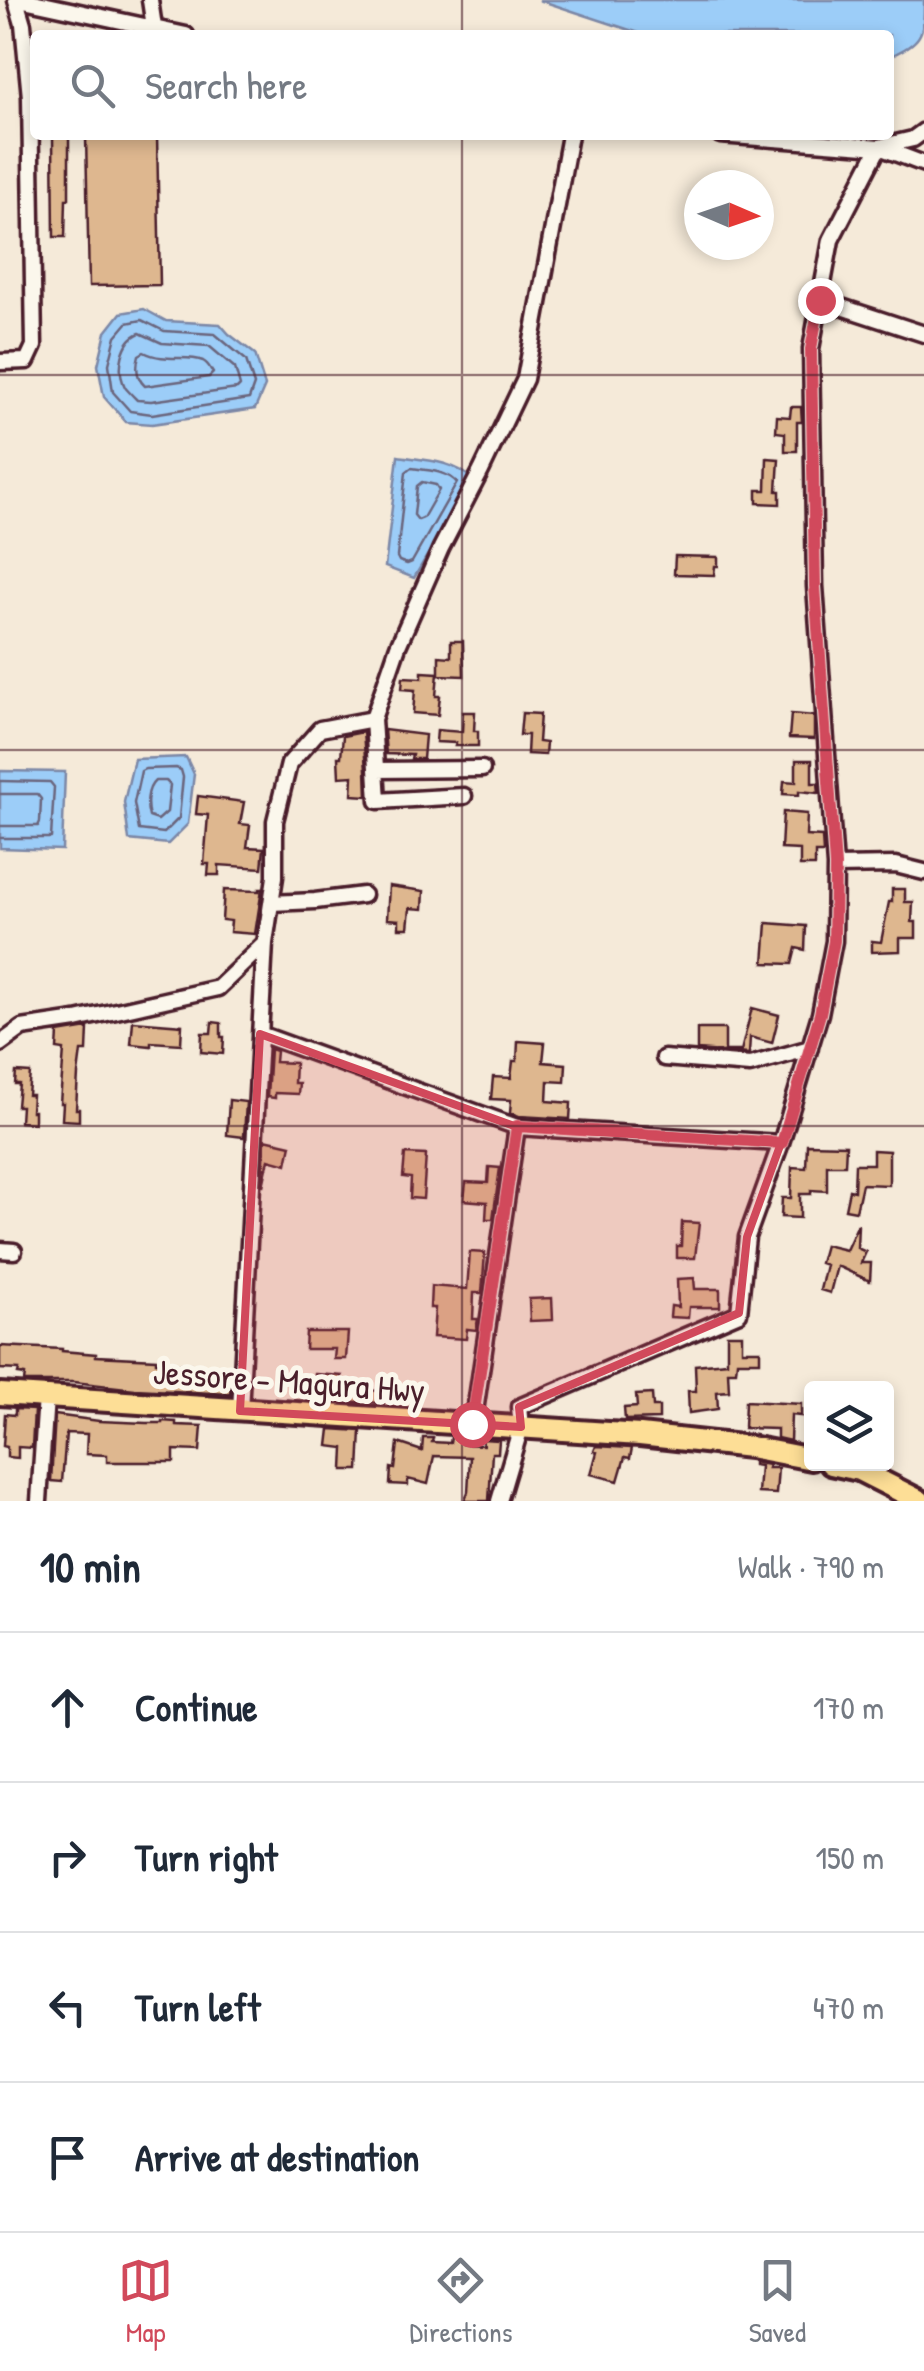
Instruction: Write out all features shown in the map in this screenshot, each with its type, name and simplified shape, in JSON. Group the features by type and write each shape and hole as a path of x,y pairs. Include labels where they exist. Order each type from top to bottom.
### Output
{"highway":[{"name":"Jessore - Magura Hwy","path":"0,1394 699,1440 804,1457"},
{"path":"861,1471 920,1501"}],"street":[{"path":"16,0 24,24 30,97"},
{"path":"24,0 166,30"},
{"path":"150,0 154,27"},
{"path":"500,1501 521,1427 519,1407 739,1313 747,1237 782,1143 820,1014 834,941 835,866 815,586 811,349 830,240 880,148 913,139 924,131"},
{"path":"0,362 27,361 34,346 31,140"},
{"path":"464,796 378,801 372,719 398,646 441,548 525,379 569,140"},
{"path":"782,140 880,148 924,164"},
{"path":"820,300 924,334"},
{"path":"240,1411 265,942 276,877 275,821 289,764 320,730 372,719"},
{"path":"376,770 482,769"},
{"path":"835,866 896,865 924,872"},
{"path":"271,902 363,895"},
{"path":"0,1044 22,1028 218,988 265,942"},
{"path":"260,1034 517,1126 782,1143"},
{"path":"664,1058 750,1066 810,1048"},
{"path":"472,1424 517,1126"},
{"path":"39,1501 46,1397"}],"highlighted area":[{"path":"260,1034 517,1127 781,1143 747,1237 739,1313 519,1407 521,1427 240,1411"}],"water":[{"path":"539,0 924,0 919,36 894,54 894,30 630,30"},
{"path":"144,309 166,321 220,324 255,354 265,386 255,409 152,424 126,422 104,397 98,365 106,332 121,313"},
{"path":"398,456 447,464 472,479 414,578 385,567"},
{"path":"186,757 194,774 188,824 168,844 129,840 124,802 134,759"},
{"path":"0,771 65,772 62,850 0,848"}],"building":[{"path":"53,140 69,140 65,237 54,237"},
{"path":"86,140 157,140 160,285 89,286"},
{"path":"791,407 801,407 802,422 797,422 797,451 785,451 785,433 776,432 777,416 790,417"},
{"path":"767,458 779,459 780,504 757,503 757,490 766,490"},
{"path":"675,556 718,557 718,566 714,575 674,574"},
{"path":"451,641 463,641 464,676 439,675 439,656 451,657"},
{"path":"422,672 438,673 438,715 413,713 415,690 402,689 403,677 422,678"},
{"path":"463,712 475,712 478,746 436,742 437,730 462,732"},
{"path":"522,713 540,714 538,742 546,743 545,755 527,754 528,735 520,735"},
{"path":"791,714 814,716 814,739 789,738"},
{"path":"384,730 425,735 423,759 386,754"},
{"path":"363,732 367,796 352,795 353,776 339,777 343,736"},
{"path":"796,760 812,760 812,783 818,783 819,793 783,794 784,781 796,782"},
{"path":"198,796 244,802 240,824 250,825 247,847 264,848 262,868 219,865 219,875 208,875 209,864 204,864 208,815 196,814"},
{"path":"783,812 807,814 806,836 822,837 823,853 815,853 815,866 800,866 800,850 781,849"},
{"path":"389,886 424,891 423,909 410,908 408,928 399,928 399,920 387,919"},
{"path":"259,889 255,934 230,932 231,921 222,920 224,890"},
{"path":"892,889 905,889 905,902 913,902 916,938 900,938 900,951 872,952 872,941 881,942"},
{"path":"767,923 806,926 805,950 796,948 792,964 764,963"},
{"path":"752,1008 779,1015 772,1043 750,1037 749,1054 697,1050 697,1029 725,1029 725,1051 741,1051"},
{"path":"133,1021 182,1025 181,1044 131,1044"},
{"path":"212,1022 221,1023 223,1054 201,1052 202,1033 211,1033"},
{"path":"88,1028 87,1051 81,1051 78,1074 79,1121 62,1120 64,1050 57,1049 58,1033"},
{"path":"518,1041 545,1043 543,1062 566,1064 565,1082 548,1081 547,1101 571,1103 570,1119 519,1116 510,1113 511,1100 491,1099 493,1077 511,1078"},
{"path":"270,1049 276,1051 275,1062 295,1063 298,1094 275,1093 275,1098 267,1097"},
{"path":"16,1072 30,1073 28,1095 32,1095 34,1123 20,1122"},
{"path":"229,1100 246,1102 244,1137 227,1135"},
{"path":"265,1139 291,1145 287,1164 269,1159 263,1186"},
{"path":"807,1144 846,1145 845,1165 827,1165 827,1191 800,1194 800,1218 781,1217 782,1198 791,1198 792,1167 806,1168"},
{"path":"873,1150 889,1151 889,1185 862,1184 856,1211 845,1209 849,1190 854,1191 855,1164 873,1164"},
{"path":"405,1154 426,1155 423,1199 410,1198 411,1178 403,1177"},
{"path":"489,1167 500,1168 493,1219 486,1219 487,1202 464,1200 466,1182 488,1183"},
{"path":"682,1222 699,1223 695,1258 677,1258"},
{"path":"858,1224 857,1248 866,1252 861,1263 871,1263 870,1281 837,1266 830,1293 820,1290 826,1265 820,1263 825,1245 846,1250"},
{"path":"470,1252 485,1253 482,1293 474,1293 476,1330 467,1329 466,1339 433,1337 435,1308 430,1308 431,1286 467,1289"},
{"path":"694,1278 695,1289 720,1289 720,1307 689,1307 688,1318 670,1317 671,1306 678,1307 677,1279"},
{"path":"552,1298 553,1320 530,1321 529,1299"},
{"path":"306,1332 348,1332 346,1359 334,1359 335,1349 305,1349"},
{"path":"727,1334 742,1334 742,1350 760,1350 760,1361 737,1361 736,1371 728,1371 729,1391 717,1392 718,1409 689,1413 688,1391 696,1391 695,1365 727,1362"},
{"path":"0,1346 190,1364 189,1375 231,1378 230,1394 24,1382 25,1375 18,1374 19,1370 0,1369"},
{"path":"315,1374 342,1376 341,1382 359,1386 358,1390 385,1391 384,1403 313,1400"},
{"path":"652,1394 653,1407 659,1407 659,1419 625,1420 624,1408 637,1407 636,1395"},
{"path":"745,1401 801,1404 801,1416 791,1415 790,1441 777,1438 777,1429 744,1428"},
{"path":"15,1409 34,1410 32,1448 18,1447 18,1458 7,1457 7,1447 3,1446 5,1414 15,1415"},
{"path":"55,1415 202,1426 200,1451 174,1450 174,1462 107,1462 107,1455 86,1454 87,1434 66,1433 62,1482 51,1481"},
{"path":"330,1429 361,1431 359,1470 343,1470 344,1448 328,1446"},
{"path":"451,1437 463,1437 462,1444 483,1445 482,1439 499,1440 498,1453 492,1453 489,1501 464,1501 470,1457 434,1456 428,1484 408,1479 408,1485 390,1484 398,1443 422,1451 423,1438 450,1443"},
{"path":"596,1446 632,1448 618,1481 591,1474"},
{"path":"753,1462 778,1468 776,1494 758,1493 760,1466"}],"route":[{"path":"472,1424 517,1126 782,1143 820,1014 834,941 835,866 815,586 811,349 820,300"}]}
